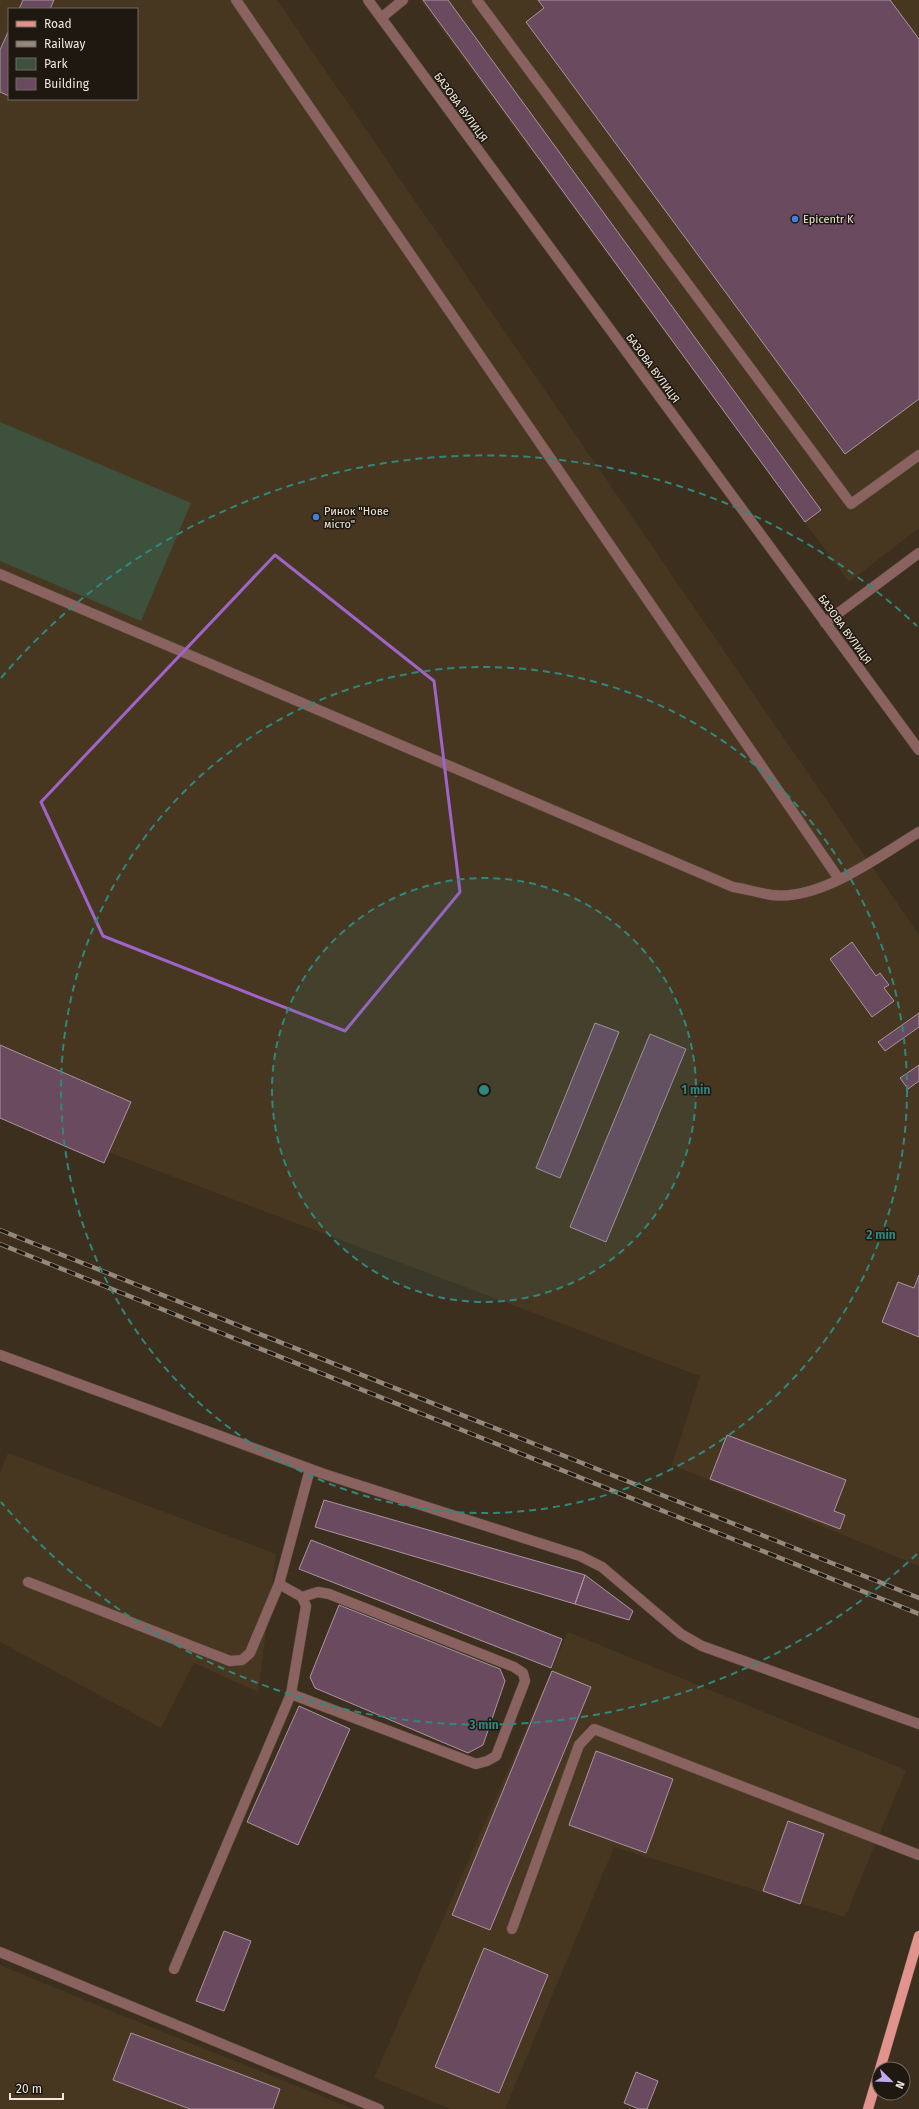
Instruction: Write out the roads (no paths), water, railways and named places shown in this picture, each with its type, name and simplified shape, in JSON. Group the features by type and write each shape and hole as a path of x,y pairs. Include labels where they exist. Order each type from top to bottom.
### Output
{"main road":[{"path":"882,2061 919,1936"},
{"path":"868,2109 871,2099"}],"street":[{"path":"236,0 839,879"},
{"name":"БАЗОВА ВУЛИЦЯ","path":"368,0 919,750"},
{"path":"381,18 403,0"},
{"path":"477,0 851,504 919,455"},
{"path":"825,623 919,553"},
{"path":"0,574 733,887 774,895 807,892 839,879 919,832"},
{"path":"0,1355 310,1469 580,1556 602,1567 680,1634 702,1646 919,1724"},
{"path":"28,1582 230,1661 242,1660 250,1653 279,1584 310,1469"},
{"path":"174,1969 291,1694 306,1606 302,1597 279,1584"},
{"path":"291,1694 476,1764 487,1761 496,1756 525,1680 522,1673 514,1667 329,1594 318,1592 302,1597"},
{"path":"512,1929 579,1745 594,1728 919,1855"},
{"path":"0,1952 379,2109"}],"railway":[{"path":"0,1230 919,1598"},
{"path":"0,1244 919,1614"}],"place":[{"name":"Epicentr K","path":"795,219"},
{"name":"Ринок \"Нове місто\"","path":"316,517"}]}
